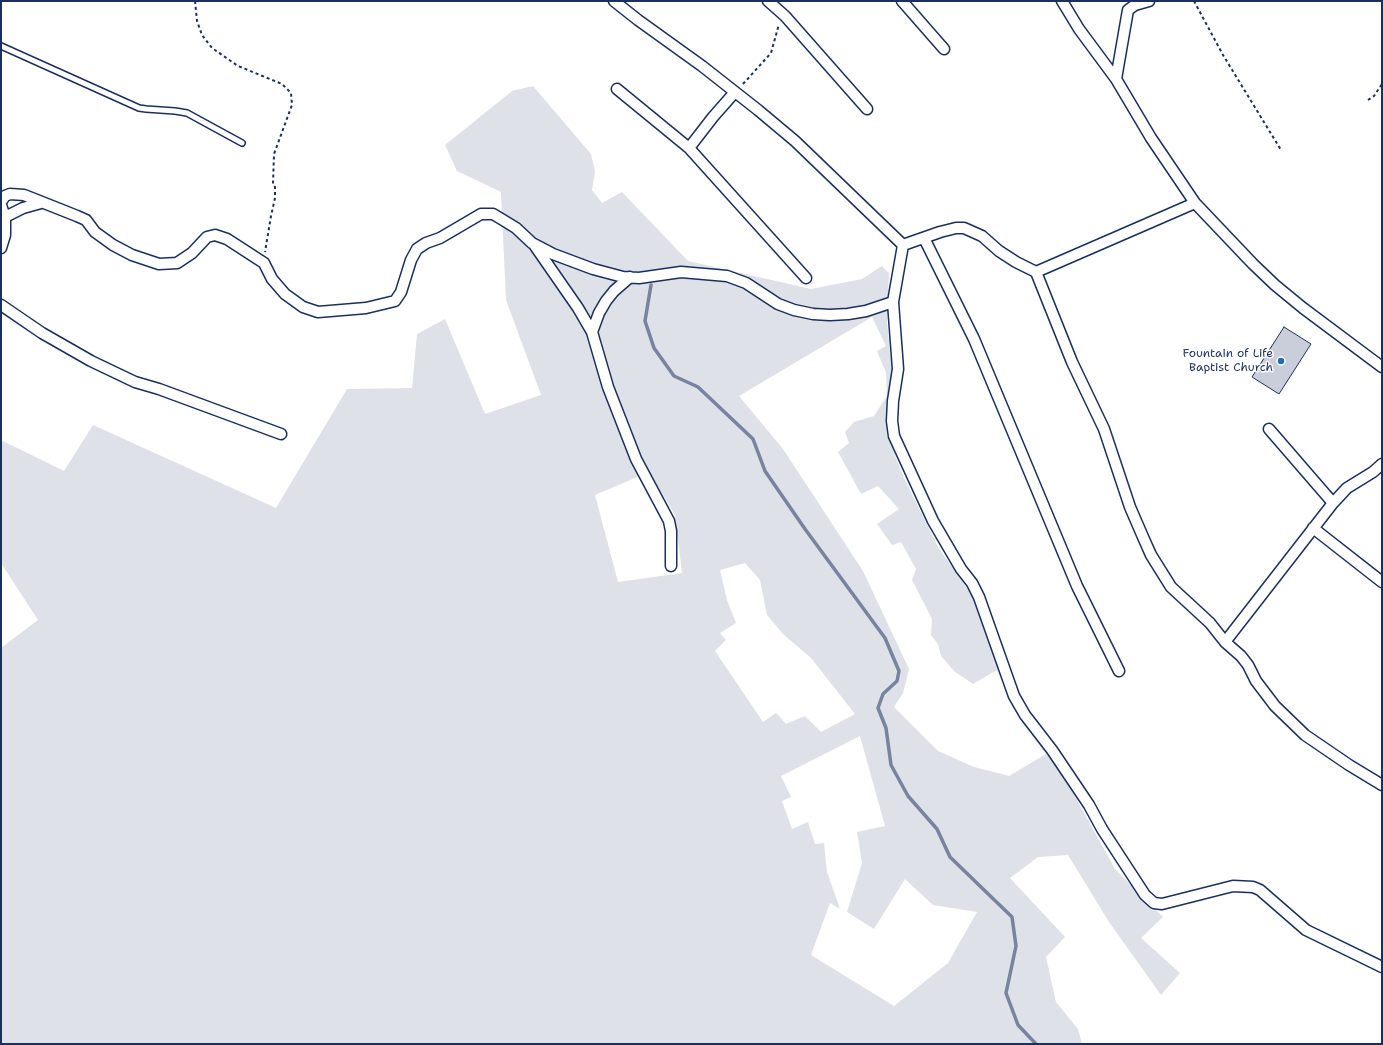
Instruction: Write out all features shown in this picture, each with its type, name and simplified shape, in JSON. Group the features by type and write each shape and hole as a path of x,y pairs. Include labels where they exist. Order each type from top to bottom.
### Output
{"street":[{"path":"614,1 702,66 795,141 903,244"},
{"path":"768,1 785,16 867,109"},
{"path":"902,1 944,49"},
{"path":"1062,1 1079,29 1116,79 1151,138 1195,203 1275,285 1303,308 1382,367"},
{"path":"1116,79 1128,10 1134,5 1149,1"},
{"path":"617,89 689,148 806,278"},
{"path":"689,148 735,92"},
{"path":"1,202 5,196 10,194 24,195 86,220 95,232 112,245 132,255 159,264 177,263 192,253 207,237 215,235 227,239 264,263 272,279 285,294 303,307 318,312 366,308 395,301 401,292 410,260 417,249 426,243 440,238 481,214 493,214 516,228 532,243 578,308 592,332 608,387 636,459 669,521 671,531 671,566"},
{"path":"5,217 23,208 41,203"},
{"path":"1036,272 1195,203"},
{"path":"1,205 5,217 5,235 1,248"},
{"path":"903,244 956,228 964,228 982,236 999,251 1036,272 1072,362 1104,429 1130,507 1151,555 1172,588 1210,623 1225,642 1241,656 1248,665 1256,681 1275,706 1305,735 1382,785"},
{"path":"924,238 974,339 1077,586 1119,671"},
{"path":"532,243 568,261 623,277 639,278 681,272 727,276 746,283 778,304 794,310 813,314 848,314 866,311 894,302"},
{"path":"903,244 894,302 898,369 893,401 892,421 894,436 932,521 972,583 979,597 1014,696 1025,715 1052,750 1089,805 1102,830 1145,894 1154,902 1162,904 1233,886 1253,887 1260,890 1306,930 1382,967"},
{"path":"592,332 599,313 606,301 614,291 630,277"},
{"path":"1,305 42,333 91,361 135,382 159,389 281,434"},
{"path":"1269,429 1334,503"},
{"path":"1225,642 1334,503 1354,483 1373,472 1382,464"},
{"path":"1314,528 1382,582"}],"lane":[{"path":"1,46 139,108 187,113 242,143"}],"path":[{"path":"195,1 197,21 202,35 212,48 238,66 282,84 291,93 292,105 274,154 273,184 275,188 275,198 264,263"},
{"path":"1194,1 1230,68 1281,150"},
{"path":"735,92 771,53 780,24 785,16"},
{"path":"1368,100 1374,96 1382,84"}],"shaded area":[{"path":"533,86 591,154 595,172 592,190 602,203 622,192 688,261 811,289 862,279 882,266 889,273 887,322 892,371 887,411 887,435 904,478 938,547 974,598 997,660 1055,760 1115,869 1163,917 1141,938 1180,973 1161,995 1109,922 1068,855 1038,857 1010,878 1065,937 1046,957 1056,1002 1078,1029 1082,1044 1,1044 1,648 38,620 1,563 1,445 3,441 64,471 93,425 276,508 347,389 412,388 417,334 445,319 485,414 541,395 506,300 501,192 457,171 445,145 512,91","holes":["872,317 886,346 877,351 886,373 887,396 874,416 854,422 845,432 849,443 838,452 861,494 878,486 899,509 877,524 892,545 901,542 916,569 912,580 932,619 931,635 938,644 941,656 954,671 973,684 997,670 1022,722 1046,754 1009,776 974,767 938,751 894,707 903,693 909,669 863,571 783,449 739,396","649,472 675,515 682,573 618,582 595,495","745,563 760,580 767,615 783,634 811,658 855,714 821,732 805,716 786,724 776,713 763,722 715,651 726,640 720,633 736,623 727,600 720,570","860,736 885,826 857,832 862,863 847,912 874,929 905,879 933,905 977,912 948,963 894,1006 811,955 830,903 840,909 827,872 824,843 815,844 808,822 792,829 782,801 791,797 781,776"]}],"building":[{"name":"Fountain of Life Baptist Church","path":"1284,327 1311,344 1279,394 1252,377"}],"waterway":[{"path":"651,285 645,321 654,348 674,376 698,387 753,439 765,471 805,529 885,638 899,671 897,681 883,694 878,708 886,728 891,765 908,796 937,829 950,857 1012,917 1016,946 1006,993 1018,1025 1036,1044"}],"place":[{"name":"Fountain of Life Baptist Church","path":"1281,361"}]}
